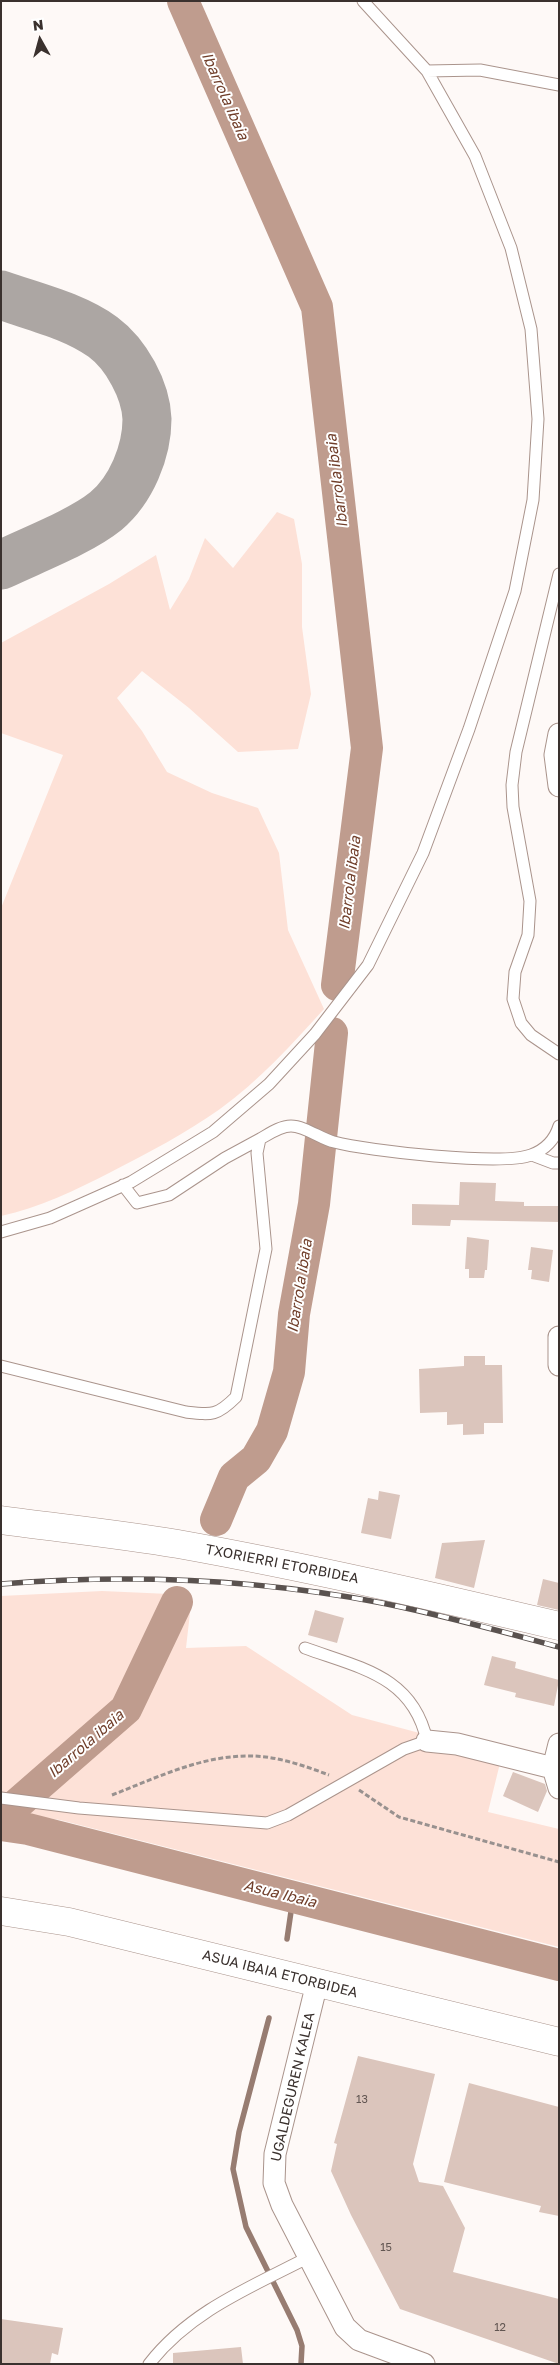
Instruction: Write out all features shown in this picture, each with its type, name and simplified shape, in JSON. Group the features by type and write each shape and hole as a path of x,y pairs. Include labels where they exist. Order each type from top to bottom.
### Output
{"street":[{"path":"559,734 556,755 559,786"},
{"path":"559,1337 559,1365"},
{"name":"TXORIERRI ETORBIDEA","path":"1,1520 175,1544 267,1560 386,1585 559,1626"},
{"path":"427,1741 440,1740 553,1768"},
{"path":"559,1744 553,1768 559,1788"},
{"name":"ASUA IBAIA ETORBIDEA","path":"1,1911 69,1922 559,2042"},
{"name":"UGALDEGUREN KALEA","path":"317,1983 275,2154 274,2183 282,2205 345,2327 359,2340 424,2364"}],"lane":[{"path":"1,1232 50,1218 123,1185 214,1132 269,1084 315,1034 368,964 423,853 469,729 515,591 533,500 538,419 531,329 512,248 475,156 427,71 364,1"},
{"path":"427,71 480,70 559,85"},
{"path":"559,574 516,752 512,785 513,807 530,901 528,935 514,972 513,999 521,1023 531,1035 559,1054"},
{"path":"123,1185 137,1203 169,1195 226,1158 276,1130 292,1126 334,1142 399,1152 508,1160 532,1155 547,1145 556,1135 559,1126"},
{"path":"1,1366 186,1412 203,1414 221,1412 236,1397 266,1249 257,1153 260,1140"},
{"path":"532,1155 553,1163 559,1163"},
{"path":"3,1799 36,1804 267,1823 283,1818 404,1749 427,1741 423,1722 406,1695 389,1681 305,1648"},
{"path":"149,2364 189,2323 228,2298 309,2257"}],"shaded area":[{"path":"277,512 294,519 302,564 302,627 311,694 298,749 238,752 189,708 142,671 117,698 142,731 167,772 212,793 258,808 279,853 288,930 324,1009 262,1074 207,1118 153,1150 57,1198 1,1216 1,908 63,755 1,733 1,643 109,584 156,555 170,610 189,579 205,538 233,568"},
{"path":"102,1591 192,1595 186,1648 246,1646 352,1715 502,1755 488,1812 559,1829 559,1947 60,1820 1,1811 1,1596"}],"building":[{"path":"460,1182 496,1183 495,1201 524,1202 524,1206 559,1206 559,1222 451,1220 450,1226 412,1225 412,1204 459,1205"},
{"path":"467,1237 489,1240 487,1270 485,1270 484,1278 469,1278 469,1269 465,1269"},
{"path":"531,1247 553,1250 549,1282 531,1279 532,1270 528,1270"},
{"path":"464,1356 485,1356 485,1365 502,1365 503,1423 484,1423 484,1434 463,1435 463,1424 447,1425 447,1412 420,1413 419,1369 464,1366"},
{"path":"379,1491 400,1495 391,1539 361,1533 368,1498 378,1500"},
{"path":"485,1540 474,1588 435,1578 442,1543"},
{"path":"543,1579 559,1583 559,1610 537,1605"},
{"path":"315,1610 344,1618 337,1643 308,1635"},
{"path":"492,1656 516,1662 515,1668 559,1680 554,1706 515,1697 516,1693 484,1685"},
{"path":"513,1772 545,1784 547,1791 538,1812 503,1796"},
{"path":"358,2056 435,2074 413,2164 419,2182 443,2186 465,2228 453,2272 559,2299 559,2364 400,2309 351,2215 331,2171 337,2144 334,2143"},
{"path":"469,2083 559,2107 559,2216 539,2212 541,2206 444,2182"},
{"path":"1,2319 63,2328 58,2355 52,2353 50,2364 1,2364"},
{"path":"241,2347 243,2364 173,2364 173,2353"}],"waterway":[{"name":"Ibarrola ibaia","path":"183,1 317,307 367,748 337,985"},
{"name":"Ibarrola ibaia","path":"216,1520 234,1477 256,1459 272,1431 289,1372 294,1314 314,1204 332,1033"},
{"name":"Ibarrola ibaia","path":"1,1818 126,1709 177,1602"},
{"name":"Asua Ibaia","path":"1,1825 28,1829 559,1965"},
{"path":"287,1939 293,1898"},
{"path":"269,2018 239,2132 233,2169 246,2227 297,2330 302,2346 301,2364"}],"taxiway":[{"path":"1,295 80,323 103,337 119,353 133,373 143,396 147,419 144,444 136,470 115,502 106,511 83,526 1,565"}],"railway":[{"path":"1,1584 97,1579 144,1579 240,1584 288,1589 382,1603 559,1647"}]}
